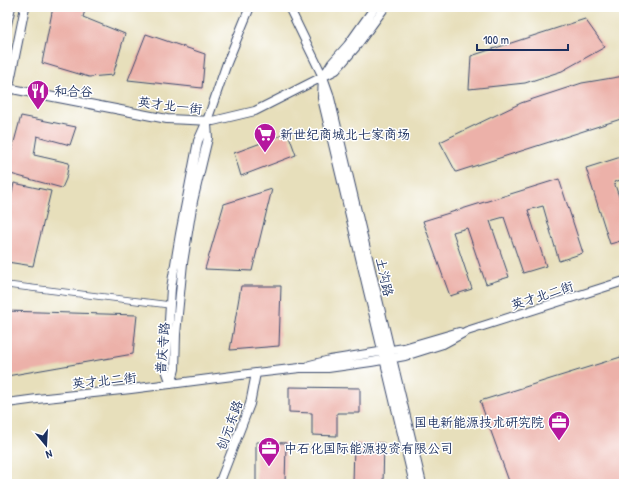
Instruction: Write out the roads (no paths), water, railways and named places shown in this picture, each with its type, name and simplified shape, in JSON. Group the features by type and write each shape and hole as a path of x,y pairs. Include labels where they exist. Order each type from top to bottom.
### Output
{"street":[{"path":"7,24 11,7"},
{"path":"8,90 25,7"},
{"name":"普庆寺路","path":"171,384 166,370 170,305 180,234 198,141 250,7"},
{"path":"289,7 323,77"},
{"path":"323,77 375,7"},
{"path":"323,77 336,70 346,59 385,7"},
{"name":"英才北一街","path":"8,90 167,119 213,122 255,111 323,77"},
{"name":"土沟路","path":"323,77 322,98 387,355 422,484"},
{"name":"普庆寺路","path":"171,384 174,369 183,259 193,201 208,138 207,121"},
{"name":"英才北二街","path":"7,403 300,368 330,360 387,355 405,356 443,344 467,331 624,281"},
{"path":"7,285 170,305"},
{"name":"土沟路","path":"387,355 414,484"},
{"name":"创元东路","path":"219,484 250,404 256,373"}],"place":[{"name":"和合谷","path":"38,110"},
{"name":"新世纪商城北七家商场","path":"265,154"},
{"name":"国电新能源技术研究院","path":"559,442"},
{"name":"中石化国际能源投资有限公司","path":"269,468"}]}
